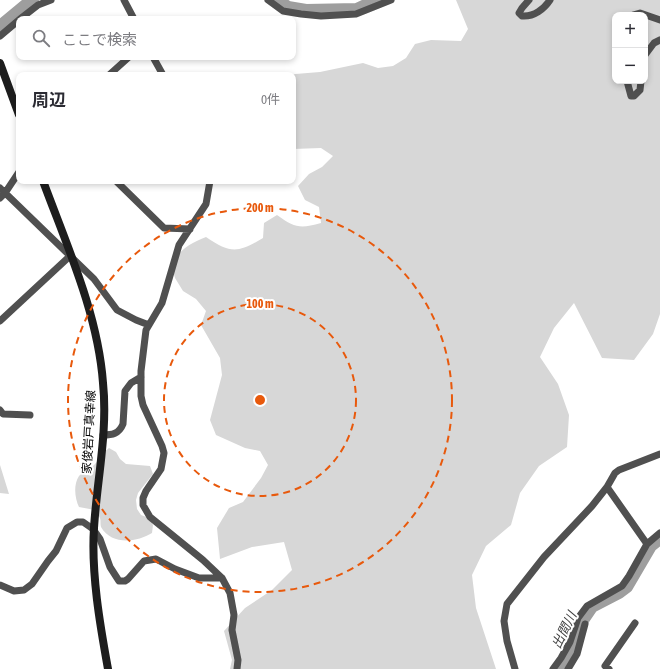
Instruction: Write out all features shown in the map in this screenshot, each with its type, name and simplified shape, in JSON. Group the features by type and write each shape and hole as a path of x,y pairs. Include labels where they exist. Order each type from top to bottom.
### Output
{"main road":[{"path":"0,63 16,107"},
{"name":"家俊岩戸真幸線","path":"44,184 88,305 98,341 104,384 103,435 93,529 97,602 108,669"}],"street":[{"path":"23,16 38,6 51,0"},
{"path":"124,0 132,16"},
{"path":"268,0 283,11 321,16 356,14 391,0"},
{"path":"529,0 519,13 522,16 529,16 542,10 550,0"},
{"path":"648,16 660,20"},
{"path":"0,36 16,22"},
{"path":"648,51 654,43 660,40"},
{"path":"112,72 126,60"},
{"path":"155,60 161,72"},
{"path":"628,84 631,96 634,96 640,90 641,84"},
{"path":"16,176 2,193 94,279 117,310 149,325"},
{"path":"119,184 164,228 190,229"},
{"path":"209,184 206,204 178,245 162,303 146,330 141,377 141,396 143,405 164,453 161,468 146,491 143,498 143,505 150,517 204,560 222,578 230,593 234,615 232,630 238,660 237,669"},
{"path":"0,321 70,256"},
{"path":"103,435 114,434 121,429 123,424 125,390 131,383 141,377"},
{"path":"0,410 4,414 30,415"},
{"path":"514,669 504,621 507,604 544,557 592,506 607,487 615,473 619,470 660,454"},
{"path":"607,487 647,544"},
{"path":"0,585 14,590 24,590 32,584 56,551 67,528 77,522 83,522 93,529 100,539 110,567 119,581 125,581 128,579 144,561 149,559 156,559 175,569 199,578 222,578"},
{"path":"553,669 562,658 570,642 578,618 587,606 622,586 647,544 660,533"},
{"path":"609,669 605,666 634,623"},
{"path":"568,669 577,654 586,624"}],"shaded area":[{"path":"456,0 660,0 660,314 653,334 634,360 602,358 574,303 554,328 540,357 558,384 569,415 567,447 539,466 520,493 511,525 486,546 472,575 476,608 496,669 230,669 232,660 224,631 245,608 272,590 292,570 284,542 252,547 220,559 217,528 229,508 243,502 261,478 268,465 260,451 245,448 216,435 210,420 222,375 220,358 201,325 206,311 196,299 183,291 175,278 171,264 186,247 206,237 228,249 234,250 247,247 263,238 264,223 277,215 293,225 303,227 321,223 319,207 305,200 298,186 309,174 322,167 333,156 321,148 296,149 296,74 320,72 363,63 378,68 393,66 406,58 415,44 431,40 461,41 468,29"},
{"path":"109,448 116,452 120,459 126,464 150,466 153,474 138,493 136,500 137,509 141,515 149,518 153,525 152,533 139,539 118,540 112,537 101,527 100,518 95,510 79,507 78,504 75,488 79,476 91,468"},
{"path":"0,465 9,494 0,493"}],"waterway":[{"path":"0,26 33,0"},
{"path":"278,0 288,7 306,10 357,9 376,0"},
{"name":"出間川","path":"561,669 569,655 579,626 592,607 619,593 627,587 651,546 660,539"}]}
